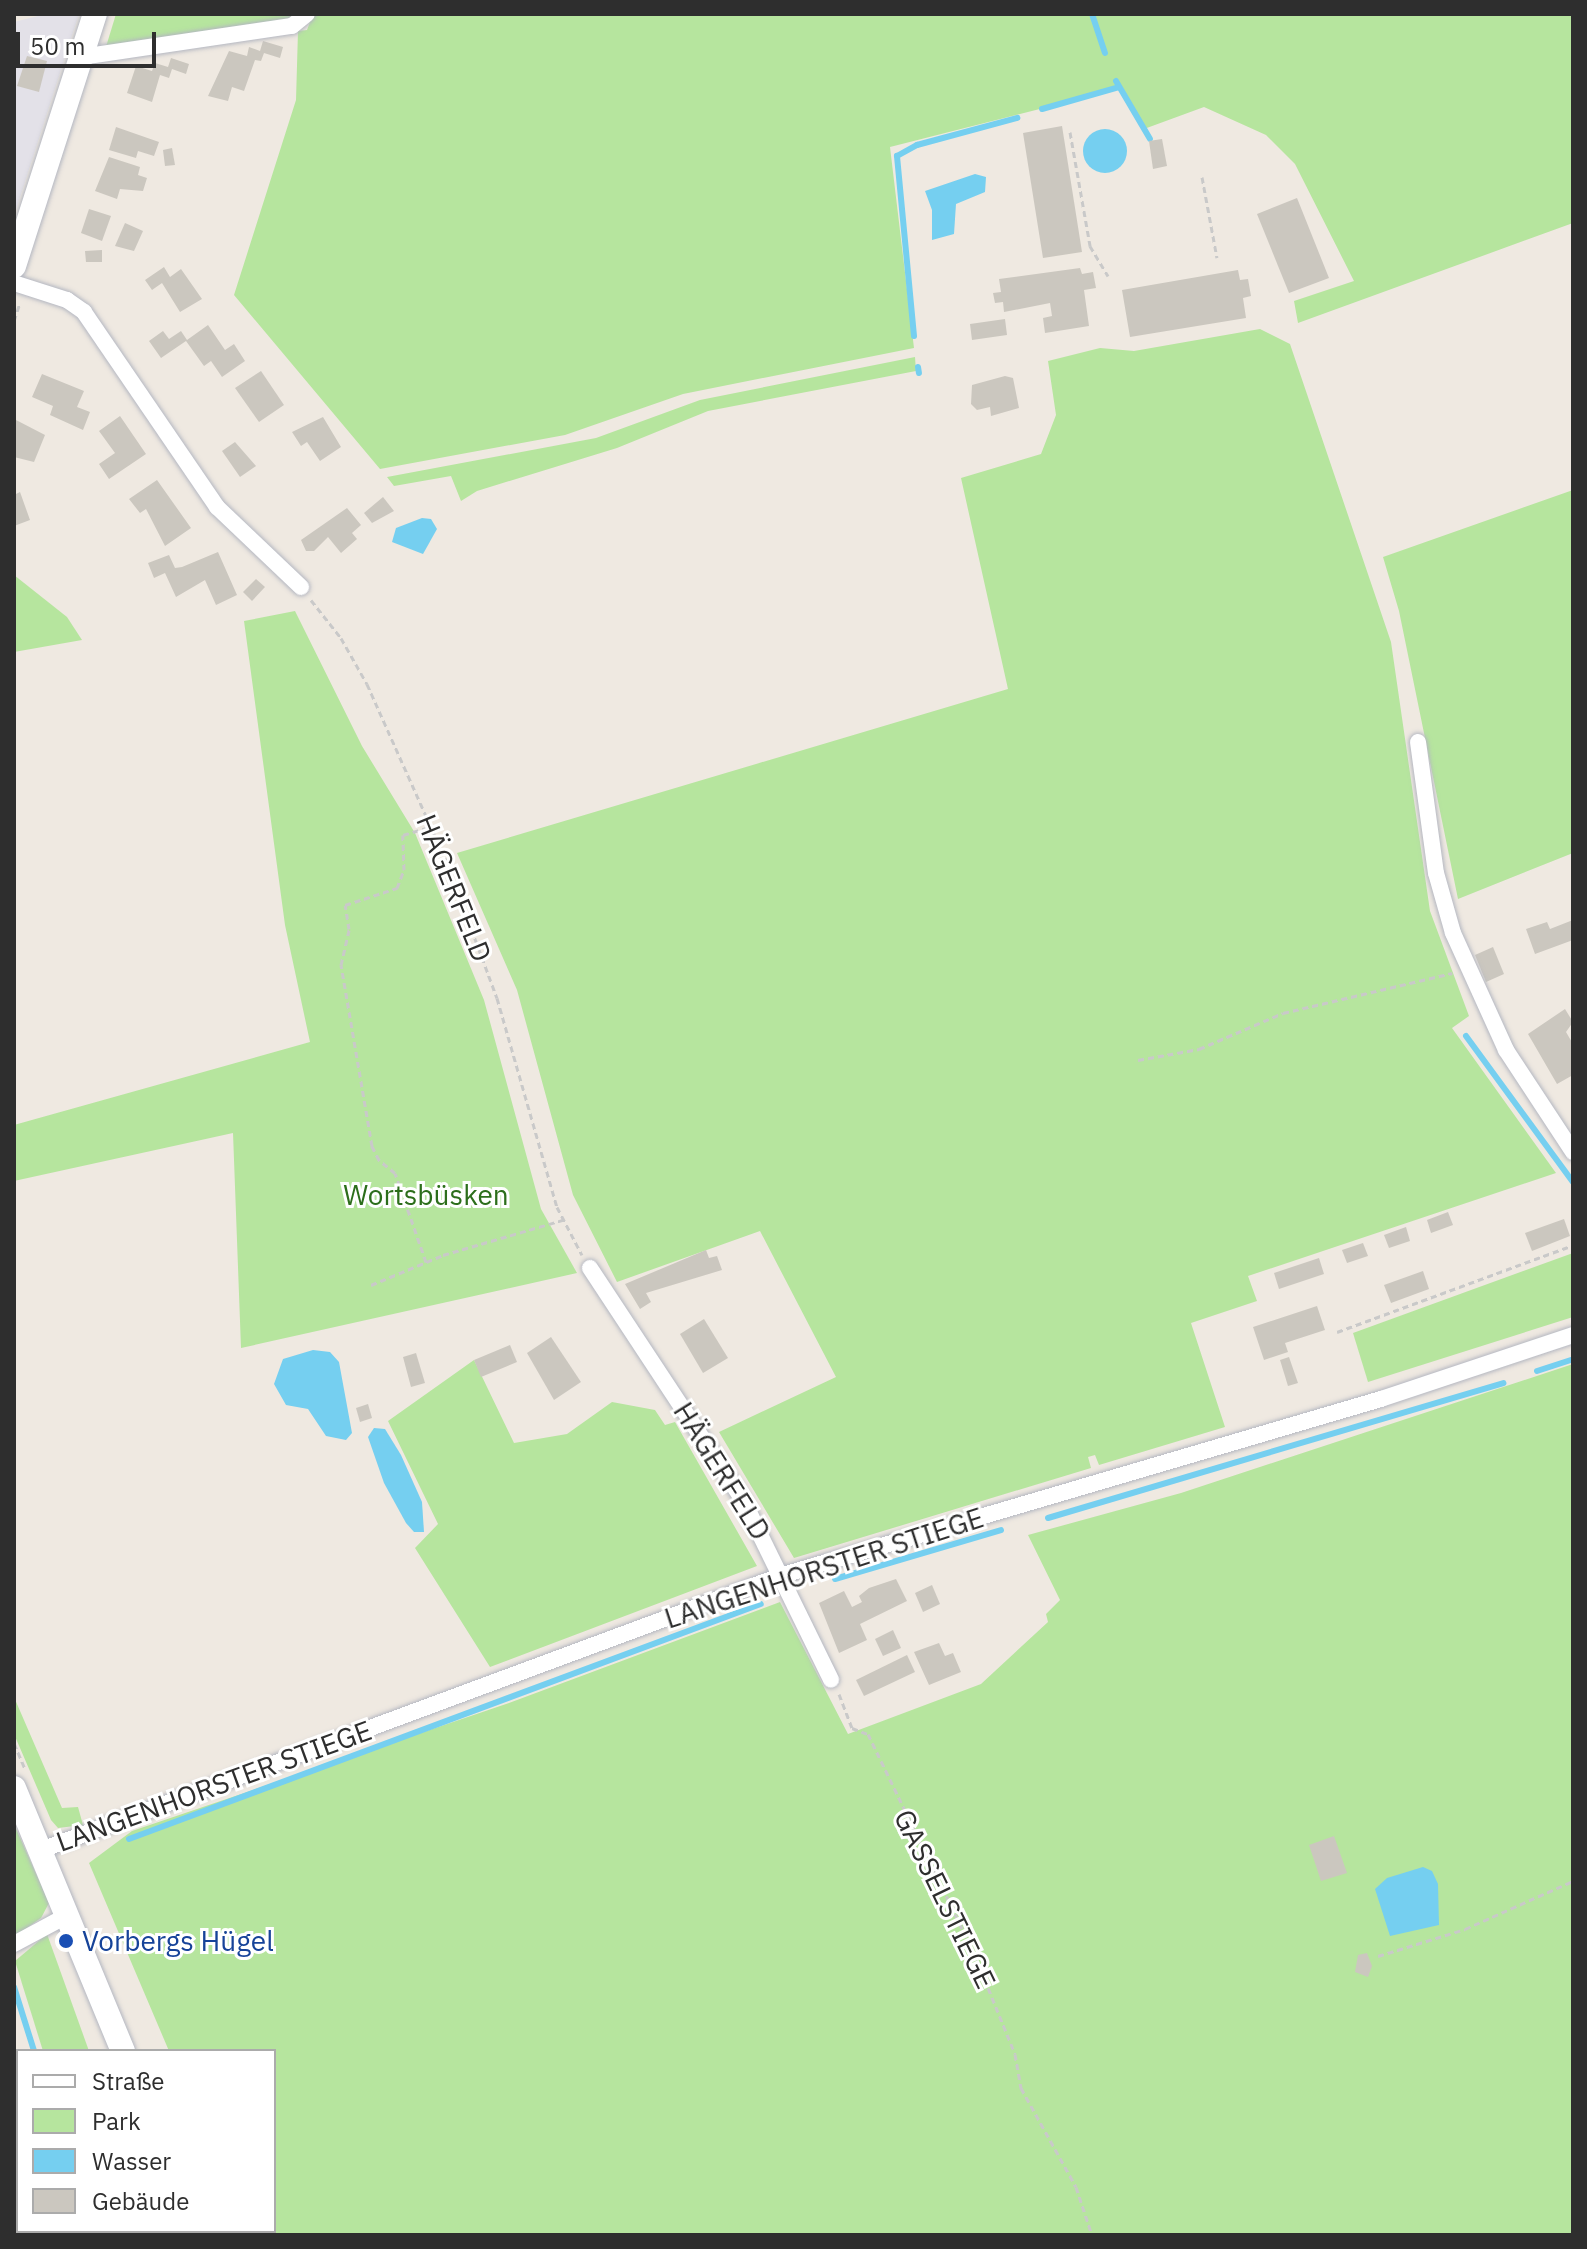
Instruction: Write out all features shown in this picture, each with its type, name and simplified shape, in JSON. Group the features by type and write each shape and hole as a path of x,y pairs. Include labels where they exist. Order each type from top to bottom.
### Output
{"main road":[{"path":"14,266 95,14"},
{"path":"14,1788 122,2049"}],"street":[{"path":"81,57 292,26 307,14"},
{"path":"14,283 67,300 84,312 217,507 301,587"},
{"path":"1418,742 1436,873 1468,970 1506,1050 1573,1152"},
{"name":"HÄGERFELD","path":"590,1268 709,1446 783,1575"},
{"name":"LANGENHORSTER STIEGE","path":"41,1850 783,1575 1361,1405 1573,1335"},
{"path":"783,1575 831,1680"},
{"path":"14,1944 68,1915"}],"path":[{"path":"1070,132 1090,246 1108,276"},
{"path":"1202,177 1217,258"},
{"name":"HÄGERFELD","path":"301,587 341,638 367,684 431,826 497,998 563,1220 590,1268"},
{"path":"426,1262 403,1192 372,1146 343,996 343,943 349,929 344,911 349,902 397,888 404,870 403,835 431,826"},
{"path":"1138,1060 1199,1049 1283,1013 1468,970"},
{"path":"371,1285 426,1262 563,1220"},
{"path":"1337,1332 1573,1245"},
{"name":"GASSELSTIEGE","path":"831,1680 852,1728 868,1734 973,1951 1015,2054 1021,2088 1076,2187 1092,2235"},
{"path":"1378,1956 1465,1929 1573,1881"}],"shaded area":[{"path":"46,14 79,14 14,216 14,22"}],"green space":[{"path":"116,14 301,14 299,20 105,50"},
{"path":"313,14 1573,14 1573,223 1298,323 1294,301 1354,281 1295,164 1266,135 1204,107 1144,129 1123,88 890,147 914,348 683,394 565,435 380,469 234,295 296,100 298,31 307,30"},
{"path":"1260,329 1290,344 1391,642 1430,911 1469,1016 1452,1028 1556,1173 1248,1276 1257,1301 1191,1323 1225,1427 1099,1465 1095,1455 1088,1457 1091,1468 794,1558 719,1432 836,1377 760,1231 617,1282 573,1195 517,990 457,853 1008,689 961,478 1041,454 1056,415 1048,361 1100,348 1134,351"},
{"path":"915,357 916,371 708,411 617,448 477,491 461,501 451,476 394,486 387,477 596,438 700,400"},
{"path":"1573,490 1573,853 1458,899 1399,611 1383,557"},
{"path":"14,575 67,617 82,640 14,652"},
{"name":"Wortsbüsken","path":"295,611 362,746 415,833 484,1000 541,1209 577,1273 241,1348 233,1133 14,1181 14,1125 310,1042 285,925 244,621"},
{"path":"1573,1253 1573,1317 1368,1382 1353,1333"},
{"path":"474,1360 514,1443 567,1434 612,1402 655,1410 665,1425 675,1422 757,1566 490,1667 415,1548 438,1524 388,1421"},
{"path":"1573,1364 1573,2235 233,2235 276,2233 276,2049 168,2049 89,1863 132,1831 509,1703 780,1602 848,1734 981,1684 1048,1622 1046,1614 1060,1600 1028,1535 1181,1493"},
{"path":"14,1697 62,1808 78,1807 83,1825 58,1828 51,1820 14,1734"},
{"path":"14,1824 49,1903 41,1918 14,1937"},
{"path":"47,1934 88,2049 42,2049 15,1961"},
{"path":"127,2233 128,2235 35,2235"}],"water":[{"path":"1105,129 1120,136 1127,151 1120,166 1105,173 1090,166 1083,151 1090,136"},
{"path":"975,174 986,177 985,192 956,204 954,234 932,240 932,210 925,191"},
{"path":"422,518 431,519 437,529 423,554 392,542 396,528"},
{"path":"313,1350 330,1352 339,1362 352,1433 346,1440 326,1436 308,1409 286,1405 274,1384 283,1359"},
{"path":"374,1428 385,1429 401,1455 422,1502 424,1532 414,1532 406,1523 384,1483 368,1437"},
{"path":"1423,1867 1432,1871 1438,1884 1439,1925 1390,1936 1375,1889 1387,1878"}],"building":[{"path":"263,41 283,47 280,58 264,53 261,61 255,60 244,91 232,87 228,101 208,96 229,51 247,56 249,47 260,51"},
{"path":"27,56 47,61 39,92 17,86"},
{"path":"171,58 189,64 186,74 172,69 169,78 160,75 152,102 127,93 136,66 152,71 155,63 168,67"},
{"path":"1062,126 1082,252 1043,258 1023,133"},
{"path":"116,127 159,142 154,156 138,151 136,158 109,150"},
{"path":"1162,139 1167,166 1153,169 1149,141"},
{"path":"172,148 175,165 165,166 163,150"},
{"path":"109,157 140,167 138,175 147,178 143,191 120,189 117,199 95,191"},
{"path":"1297,198 1329,278 1289,293 1257,214"},
{"path":"89,209 111,216 102,241 81,233"},
{"path":"125,223 143,231 134,251 115,246"},
{"path":"102,250 102,262 86,262 85,251"},
{"path":"164,267 170,277 181,269 202,299 180,312 162,283 152,290 145,280"},
{"path":"1080,268 1082,274 1093,272 1096,288 1084,290 1089,326 1045,333 1043,318 1052,316 1050,303 1004,312 1003,302 995,303 993,293 1001,292 999,279"},
{"path":"1238,270 1240,280 1248,279 1251,296 1243,298 1246,318 1130,337 1122,290"},
{"path":"1005,319 1007,335 972,340 970,324"},
{"path":"208,325 225,350 234,344 245,361 222,377 211,361 204,366 186,341 161,358 149,341 163,331 169,339 181,331 187,340"},
{"path":"261,371 284,405 259,422 235,388"},
{"path":"42,374 84,391 77,407 90,412 83,430 50,415 53,406 32,397"},
{"path":"1005,376 1013,378 1019,408 991,416 990,407 977,410 971,404 972,385"},
{"path":"120,416 146,454 109,479 99,464 115,453 99,431"},
{"path":"323,417 341,447 320,461 307,442 301,446 292,432"},
{"path":"16,420 45,435 34,462 14,457"},
{"path":"235,442 256,466 240,477 222,451"},
{"path":"157,480 191,528 165,546 146,509 140,513 129,499"},
{"path":"20,492 30,520 14,526 14,495"},
{"path":"383,497 394,511 372,523 364,513"},
{"path":"347,508 361,525 352,533 357,539 341,553 328,537 314,551 306,551 301,540"},
{"path":"218,552 237,595 216,605 205,580 176,597 165,573 154,578 148,563 169,555 175,568 182,567"},
{"path":"256,579 265,587 252,601 243,592"},
{"path":"1573,920 1573,940 1535,954 1526,929 1547,922 1550,929"},
{"path":"1493,947 1504,974 1486,982 1475,955"},
{"path":"1565,1009 1573,1022 1566,1032 1573,1044 1573,1075 1557,1084 1528,1034"},
{"path":"1448,1212 1453,1225 1431,1233 1427,1220"},
{"path":"1564,1219 1570,1236 1532,1251 1525,1233"},
{"path":"1406,1227 1410,1241 1389,1248 1384,1235"},
{"path":"1363,1243 1368,1256 1347,1263 1342,1250"},
{"path":"706,1250 709,1258 717,1256 722,1270 646,1293 651,1302 640,1309 625,1284"},
{"path":"1319,1258 1324,1274 1279,1289 1274,1273"},
{"path":"1423,1271 1429,1289 1391,1303 1384,1285"},
{"path":"1317,1306 1325,1330 1285,1343 1288,1352 1264,1360 1253,1327"},
{"path":"704,1319 728,1358 703,1373 680,1334"},
{"path":"551,1337 581,1382 554,1400 527,1353"},
{"path":"510,1345 517,1362 481,1377 474,1360"},
{"path":"416,1353 425,1383 411,1387 403,1357"},
{"path":"1289,1357 1298,1383 1288,1386 1280,1360"},
{"path":"368,1404 372,1418 360,1422 356,1408"},
{"path":"896,1579 907,1601 860,1624 867,1640 839,1653 819,1603 844,1591 852,1607 862,1602 859,1596 869,1588"},
{"path":"932,1585 940,1604 923,1612 915,1593"},
{"path":"893,1630 901,1648 883,1656 875,1639"},
{"path":"939,1643 945,1656 953,1653 961,1672 929,1685 914,1652"},
{"path":"907,1655 915,1672 864,1696 856,1680"},
{"path":"1334,1836 1347,1873 1321,1881 1309,1845"},
{"path":"1367,1953 1372,1966 1368,1977 1355,1972 1358,1955"}],"waterway":[{"path":"1092,14 1105,53"},
{"path":"1116,81 1150,139"},
{"path":"1042,109 1119,87"},
{"path":"914,336 897,156 917,145 1017,118"},
{"path":"918,367 919,373"},
{"path":"1466,1036 1573,1182"},
{"path":"1537,1371 1573,1359"},
{"path":"1048,1518 1503,1383"},
{"path":"835,1579 1001,1530"},
{"path":"129,1839 761,1604"},
{"path":"14,1987 33,2049"}],"place":[{"name":"Vorbergs Hügel","path":"66,1941"}]}
